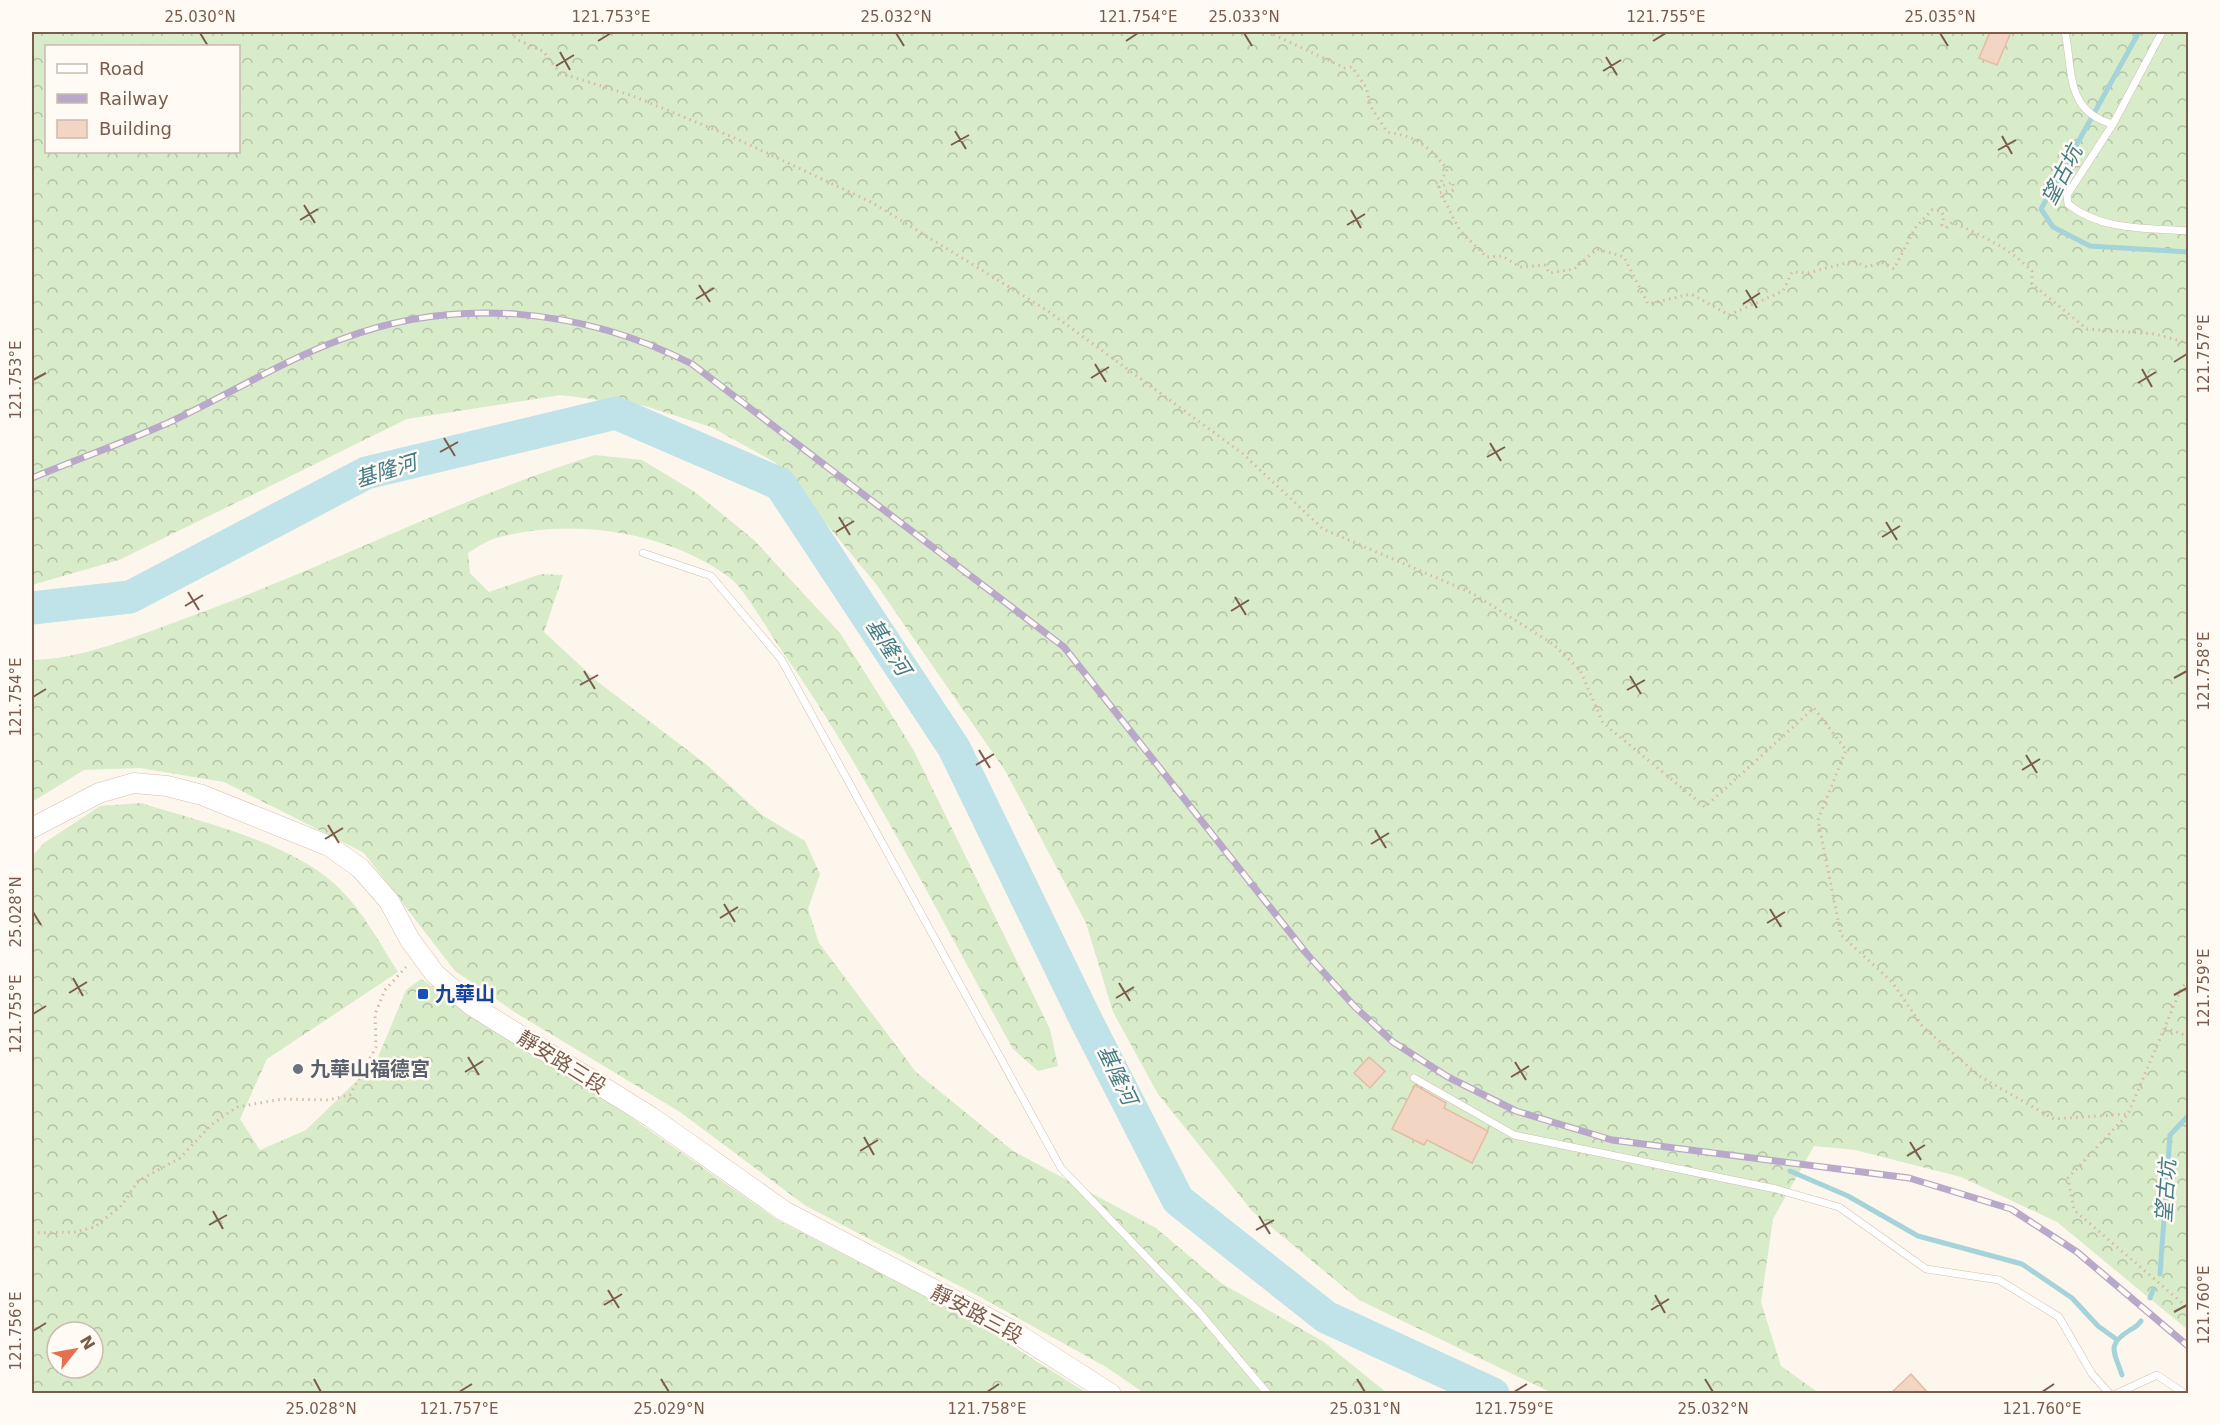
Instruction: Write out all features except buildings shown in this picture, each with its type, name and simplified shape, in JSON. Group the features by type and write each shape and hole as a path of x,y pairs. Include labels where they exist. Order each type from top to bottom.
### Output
{"main road":[{"name":"靜安路三段","path":"32,828 99,793 134,783 167,786 202,795 329,846 360,868 389,901 435,974 471,1005 651,1117 784,1211 1011,1330 1111,1394"}],"lane":[{"path":"2065,32 2071,84 2081,104 2101,121 2113,124"},
{"path":"2162,32 2113,124 2074,181 2067,195 2068,204 2078,212 2105,224 2188,231"},
{"path":"643,553 711,576 781,659 1061,1168 1198,1311 1268,1394"},
{"path":"1414,1078 1514,1135 1776,1189 1839,1208 1926,1269 1999,1280 2059,1317 2092,1374 2110,1394"},
{"path":"2116,1394 2157,1375 2185,1394"}],"path":[{"path":"510,32 518,40 543,51 561,74 633,96 727,134 873,203 1048,311 1242,453 1323,529 1472,593 1553,644 1580,670 1603,723 1705,807 1814,708 1846,750 1818,820 1841,934 1892,982 1923,1027 1978,1076 2054,1119 2128,1114"},
{"path":"1268,32 1345,68 1352,67 1366,87 1371,107 1387,132 1411,136 1436,155 1447,169 1439,187 1452,182 1453,190 1439,194 1448,203 1464,235 1478,245 1486,257 1502,256 1520,267 1545,265 1550,273 1574,270 1597,249 1624,257 1648,304 1691,294 1729,315 1783,291 1792,272 1808,273 1853,261 1867,267 1882,262 1894,269 1915,228 1932,210 1941,211 1944,216 1942,225 1946,228 1952,222 1981,234 2018,258 2032,271 2032,284 2087,329 2155,334 2188,343"},
{"path":"32,1233 75,1232 95,1227 122,1204 138,1181 180,1158 211,1125 237,1107 282,1099 328,1100 350,1095 376,1047 375,1014 385,990 420,953"},
{"path":"2188,980 2181,989 2128,1114 2068,1178 2074,1210 2188,1308"},
{"path":"2165,1028 2188,1036"}],"green space":[{"path":"32,32 2188,32 2188,1330 2057,1222 1961,1177 1855,1150 1814,1146 1773,1219 1761,1302 1781,1366 1819,1393 1552,1393 1359,1300 1252,1211 1158,1094 1113,1012 1086,923 1006,772 876,584 776,463 711,427 645,406 561,395 407,419 119,560 32,585"},
{"path":"595,455 642,460 695,492 754,540 840,633 913,749 1050,1029 1058,1066 1038,1071 1013,1049 873,795 812,696 736,583 705,562 678,549 618,532 586,529 525,532 492,539 468,553 470,573 489,592 541,574 563,575 544,632 598,682 707,765 762,815 805,841 820,874 808,909 819,943 916,1072 1013,1151 1156,1228 1221,1283 1324,1342 1387,1393 1144,1393 1106,1367 971,1292 806,1206 680,1112 516,1013 455,971 364,853 224,782 140,768 84,770 32,802 32,660 70,656 145,633 285,579 490,493"},
{"path":"141,803 219,826 299,859 341,890 357,908 398,972 267,1059 240,1119 260,1150 306,1130 376,1062 406,990 421,979 555,1064 779,1221 973,1321 1087,1393 32,1394 32,856 44,843 100,806"}],"waterway":[{"name":"望古坑","path":"2139,32 2041,209 2053,227 2090,246 2188,252"},
{"name":"基隆河","path":"32,608 130,597 366,473 616,413 780,484 954,748 1086,1020 1178,1200 1326,1317 1493,1394"},
{"name":"望古坑","path":"2160,1274 2170,1135 2188,1116"},
{"path":"1790,1171 1848,1196 1918,1236 2022,1264 2072,1298 2098,1326 2116,1339"},
{"name":"望古坑","path":"2150,1298 2153,1290"},
{"name":"望古坑","path":"2122,1375 2115,1354 2115,1345 2122,1335 2141,1321"}],"railway":[{"path":"32,478 170,422 320,348 386,325 430,317 475,313 520,314 564,320 651,345 692,364 1064,647 1307,954 1355,1007 1393,1042 1448,1077 1516,1111 1612,1140 1909,1178 2011,1209 2077,1252 2188,1346"}],"place":[{"name":"九華山","path":"423,994"},
{"name":"九華山福德宮","path":"298,1069"}]}
